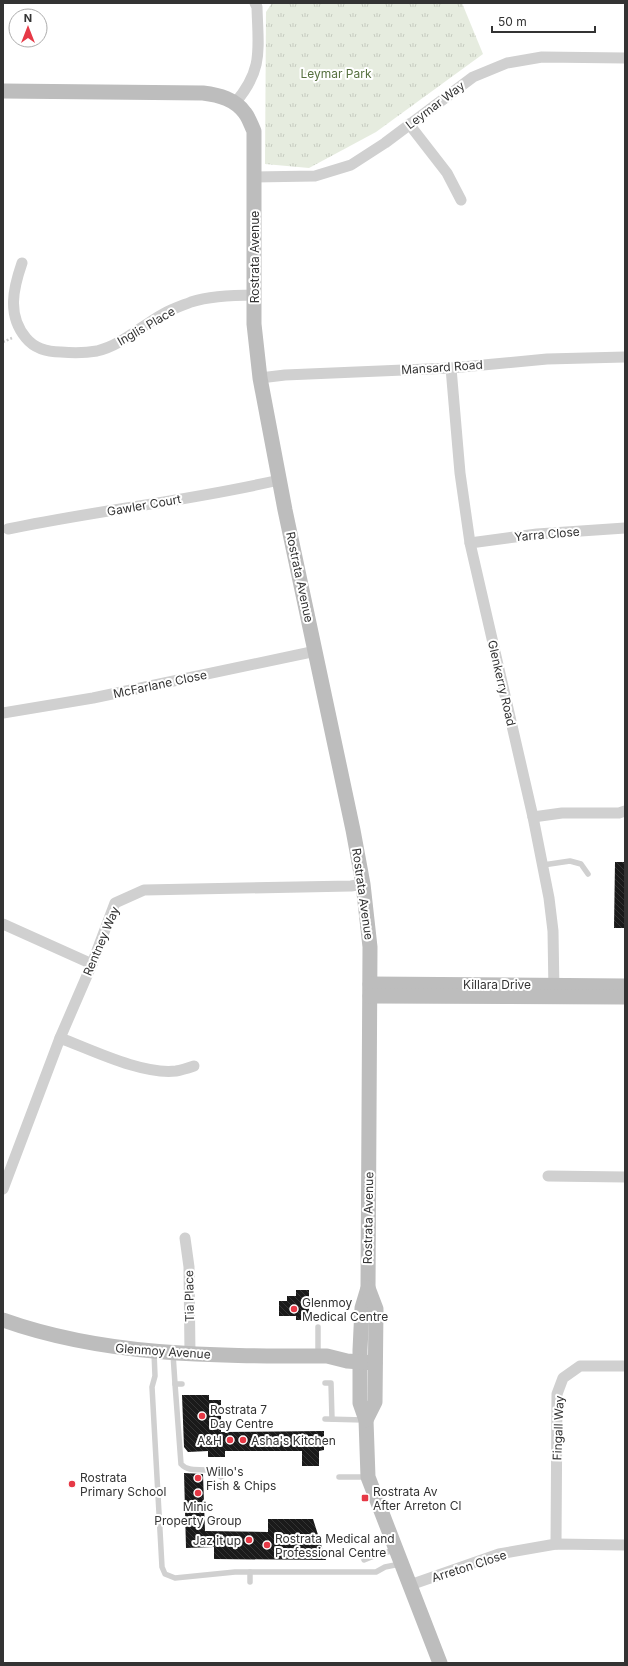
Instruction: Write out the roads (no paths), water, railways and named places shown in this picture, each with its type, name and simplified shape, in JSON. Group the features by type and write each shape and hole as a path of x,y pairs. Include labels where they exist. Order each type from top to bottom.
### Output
{"street":[{"path":"235,103 244,92 256,70 259,55 257,7 255,3"},
{"name":"Leymar Way","path":"254,177 315,176 351,165 385,143 473,77 507,63 542,57 625,58"},
{"name":"Rostrata Avenue","path":"3,91 203,93 219,95 235,103 246,113 254,131 255,343 279,480 316,651 363,884 370,947 368,1288 362,1308 368,1357 360,1403 366,1420 368,1477 400,1556 440,1663"},
{"path":"409,124 447,173 462,200"},
{"name":"Inglis Place","path":"22,263 12,300 14,318 21,332 28,341 39,349 48,351 76,353 98,351 118,343 162,314 190,303 234,295 254,295"},
{"name":"Mansard Road","path":"260,378 451,368 547,359 625,357"},
{"name":"Glenkerry Road","path":"451,368 460,473 470,543 544,865 553,931 554,991"},
{"name":"Gawler Court","path":"8,529 40,522 156,504 279,480"},
{"name":"Yarra Close","path":"470,543 537,534 625,528"},
{"name":"McFarlane Close","path":"3,713 93,698 316,651"},
{"path":"533,817 562,813 619,813 625,811"},
{"name":"Rentney Way","path":"3,1189 60,1038 92,964 114,903 144,890 351,886 363,884"},
{"path":"3,924 92,964"},
{"name":"Killara Drive","path":"370,990 554,991 625,986"},
{"name":"Killara Drive","path":"554,991 625,997"},
{"path":"60,1038 132,1065 175,1071 194,1066"},
{"path":"548,1176 625,1177"},
{"name":"Tia Place","path":"185,1238 188,1267 190,1354"},
{"name":"Glenmoy Avenue","path":"3,1320 86,1342 154,1352 368,1357"},
{"name":"Fingall Way","path":"556,1544 557,1394 563,1378 580,1366 625,1366"},
{"name":"Arreton Close","path":"410,1585 499,1554 556,1544 625,1545"}],"lane":[{"path":"544,865 570,861 581,864 588,874"},
{"path":"318,1327 322,1356"},
{"path":"154,1352 155,1376 152,1387 163,1570 166,1574 175,1578 235,1572 376,1572 400,1556"},
{"path":"173,1353 181,1464 189,1470 206,1469 216,1472 221,1477"},
{"path":"325,1383 331,1383 332,1419"},
{"path":"175,1384 182,1384"},
{"path":"325,1419 366,1420"},
{"path":"340,1477 368,1477"},
{"path":"364,1560 380,1554 400,1556"},
{"path":"250,1572 250,1582"}],"place":[{"name":"Glenmoy Medical Centre","path":"294,1309"},
{"name":"Rostrata 7 Day Centre","path":"202,1416"},
{"name":"A&H","path":"230,1440"},
{"name":"Asha's Kitchen","path":"243,1440"},
{"name":"Willo's Fish & Chips","path":"198,1478"},
{"name":"Rostrata Primary School","path":"72,1484"},
{"name":"Minic Property Group","path":"198,1493"},
{"name":"Rostrata Av After Arreton Cl","path":"365,1498"},
{"name":"Jaz it up","path":"249,1540"},
{"name":"Rostrata Medical and Professional Centre","path":"267,1545"}],"park label":[{"name":"Leymar Park","path":"336,73"}]}
